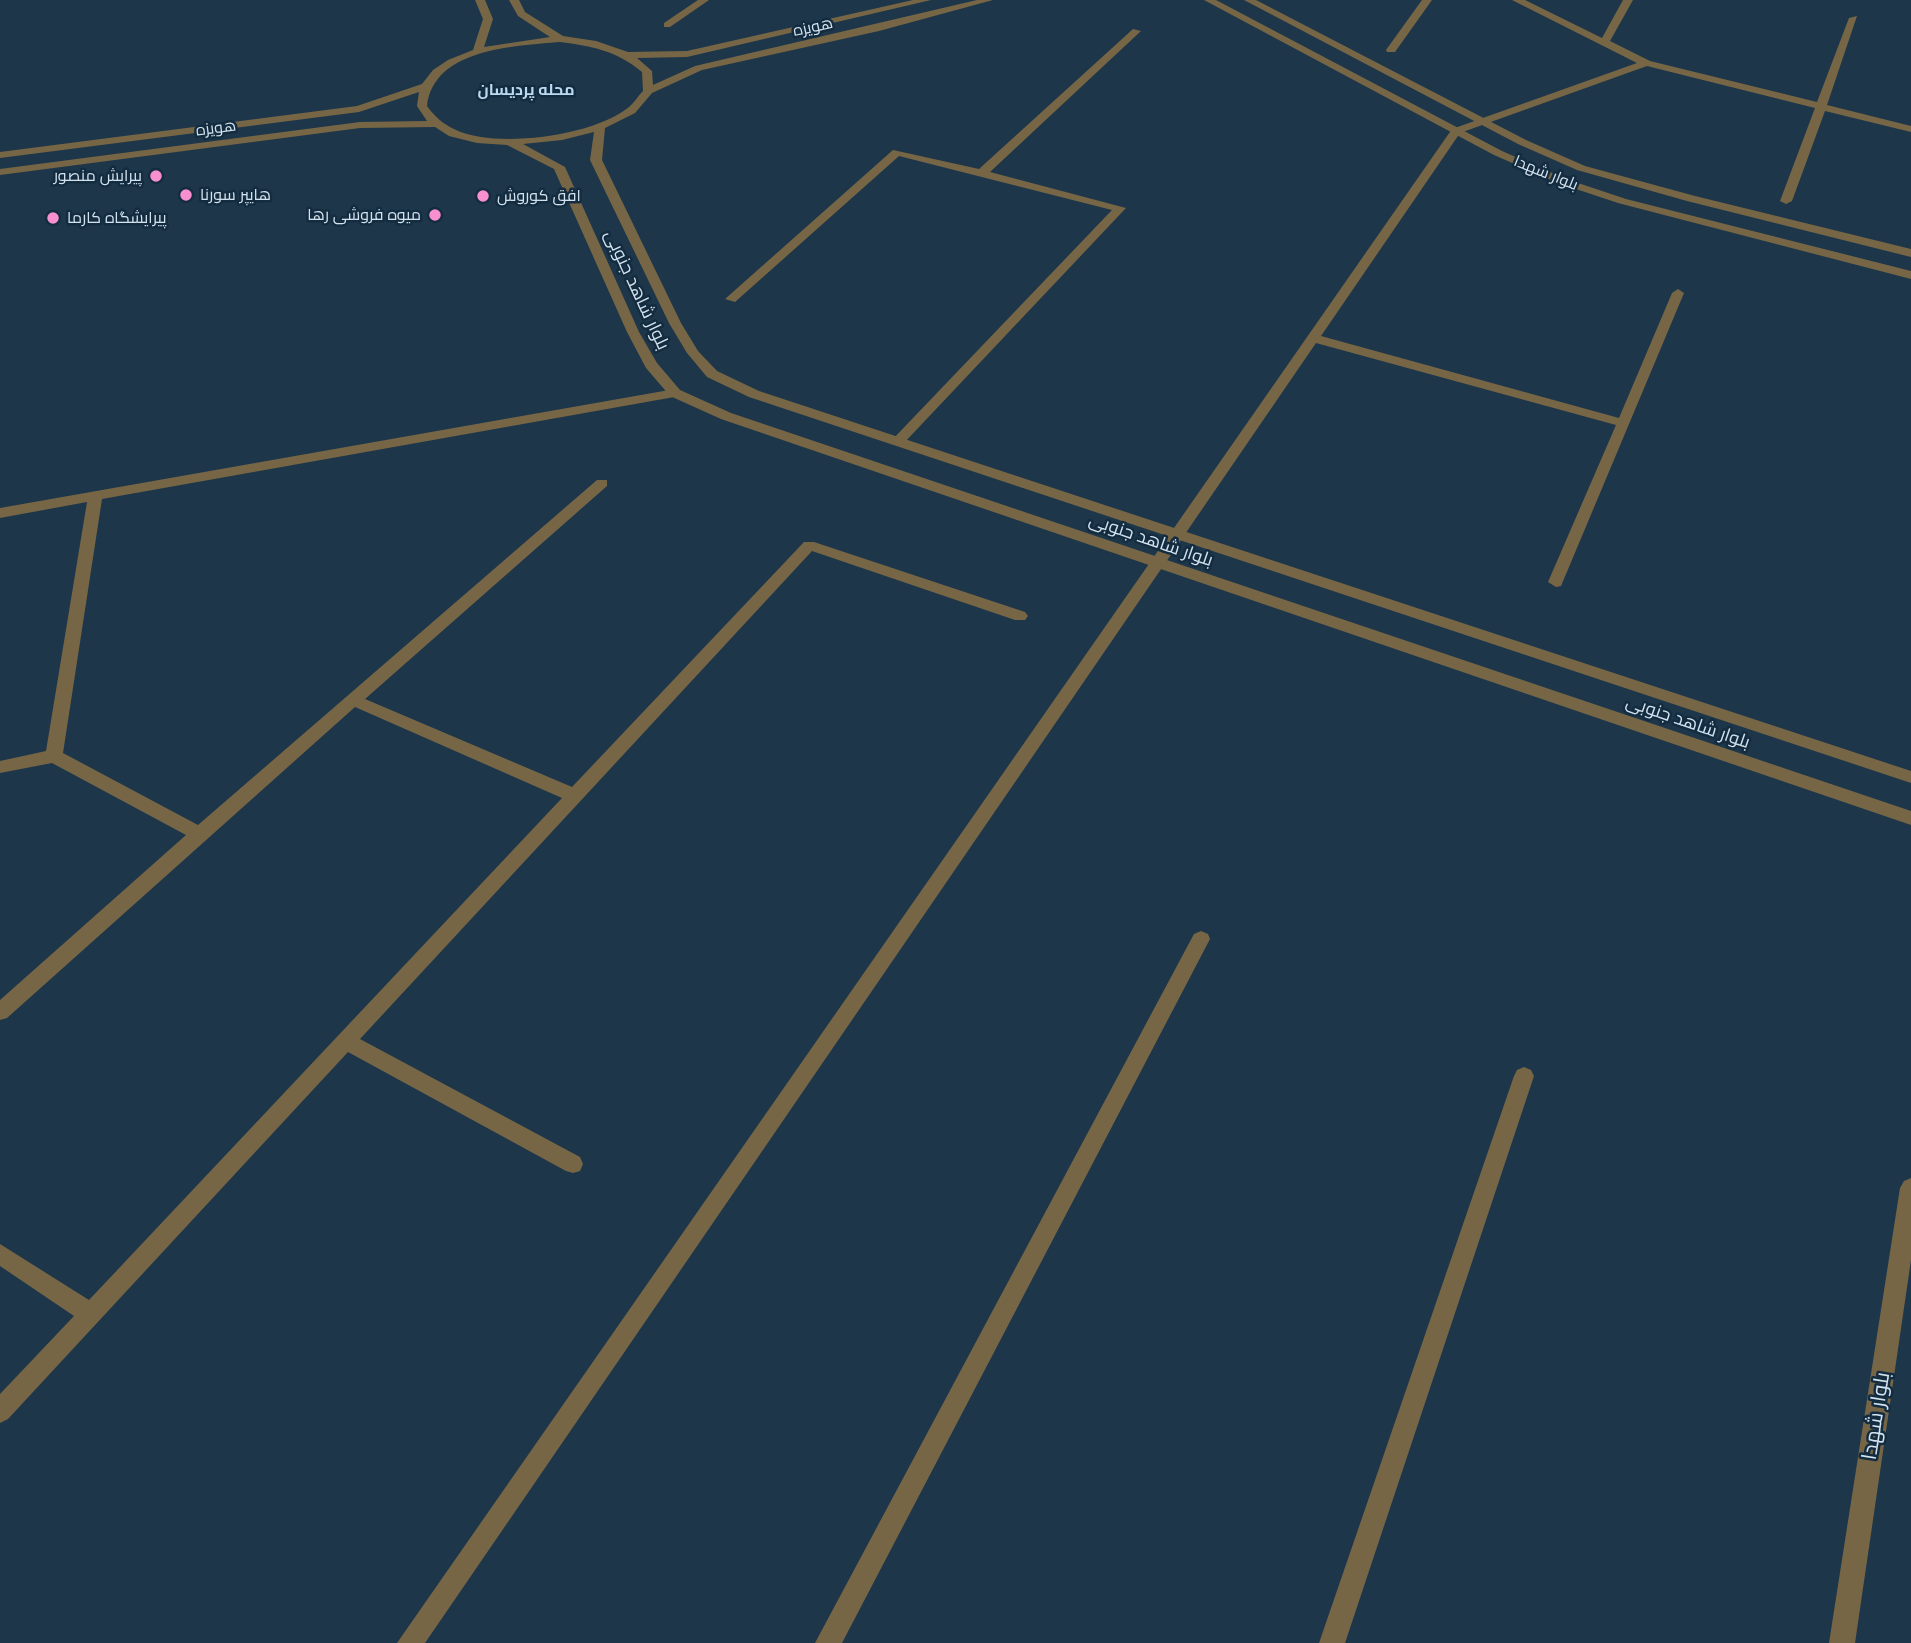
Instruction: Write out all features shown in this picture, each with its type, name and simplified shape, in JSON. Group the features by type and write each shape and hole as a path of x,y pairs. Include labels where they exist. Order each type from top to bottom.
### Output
{"street":[{"path":"477,52 488,19 480,0"},
{"path":"514,0 521,14 560,39"},
{"path":"667,24 704,0"},
{"name":"هویزه","path":"560,39 599,44 630,55 687,54 926,0"},
{"name":"هویزه","path":"648,90 699,68 879,28 988,0"},
{"name":"بلوار شهدا","path":"1209,0 1456,131 1562,181 1622,201 1911,275"},
{"name":"بلوار شهدا","path":"1249,0 1480,120 1581,168 1636,185 1911,253"},
{"path":"1391,50 1427,0"},
{"path":"1517,0 1646,63 1911,129"},
{"path":"1604,43 1628,0"},
{"path":"1786,201 1854,18"},
{"path":"982,173 1136,31"},
{"path":"560,39 517,42 477,52 444,67 425,86 422,106 436,124 468,137 510,142 557,139 600,127 632,110 648,90 647,71 630,55"},
{"path":"410,1643 1456,131 1480,120 1646,63"},
{"name":"هویزه","path":"0,155 359,109 425,86"},
{"name":"هویزه","path":"0,172 360,125 436,124"},
{"name":"بلوار شاهد جنوبی","path":"600,127 596,160 676,323 693,353 712,374 754,394 1911,776"},
{"name":"بلوار شاهد جنوبی","path":"510,142 559,167 633,332 651,365 675,393 726,416 1911,818"},
{"path":"732,299 897,152 1120,208 898,441"},
{"path":"1556,582 1678,293"},
{"path":"1312,338 1624,423"},
{"path":"0,513 675,393"},
{"path":"0,1012 199,834 602,483"},
{"path":"54,756 95,496"},
{"path":"0,1411 809,545 1020,617"},
{"path":"353,700 575,796"},
{"path":"0,767 54,756 199,834"},
{"path":"828,1643 1201,939"},
{"path":"346,1041 573,1164"},
{"path":"1332,1643 1524,1076"},
{"name":"بلوار شهدا","path":"1842,1643 1911,1188"},
{"path":"0,1254 91,1314"}],"place":[{"name":"پیرایش منصور","path":"156,176"},
{"name":"هایپر سورنا","path":"186,195"},
{"name":"افق کوروش","path":"483,196"},
{"name":"میوه فروشی رها","path":"435,215"},
{"name":"پیرایشگاه کارما","path":"53,218"}],"district":[{"name":"محله پردیسان","path":"526,90"}]}
